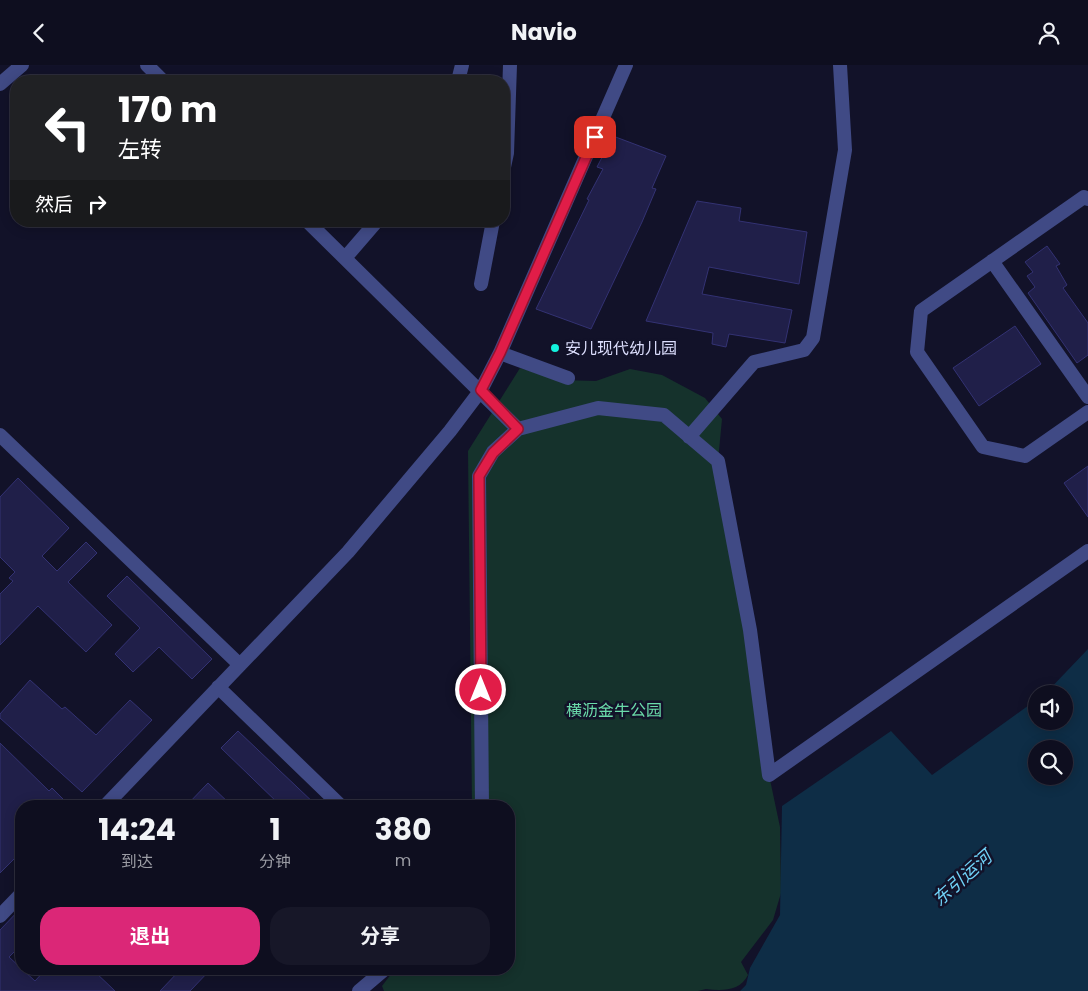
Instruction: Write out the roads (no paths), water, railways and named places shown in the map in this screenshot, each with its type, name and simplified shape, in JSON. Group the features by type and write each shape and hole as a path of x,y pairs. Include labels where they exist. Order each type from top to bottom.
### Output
{"street":[{"path":"10,75 22,65"},
{"path":"147,65 158,75"},
{"path":"111,800 348,552 450,431 481,390 500,353 626,65"},
{"path":"689,437 754,362 804,350 813,338 845,150 840,65"},
{"path":"0,84 10,75"},
{"path":"1088,199 1084,197 922,311 917,352 984,447 1024,456 1088,412"},
{"path":"313,227 481,390 518,429"},
{"path":"345,258 372,227"},
{"path":"481,284 492,227"},
{"path":"992,261 1088,397"},
{"path":"500,353 568,378"},
{"path":"482,800 479,476 493,453 518,429 598,408 664,415 718,461 750,630 769,775 1088,551"},
{"path":"0,435 240,665"},
{"path":"218,687 335,800"},
{"path":"0,916 15,900"},
{"path":"359,991 378,975"}],"water":[{"name":"东引运河","path":"1088,649 1088,991 740,991 746,985 750,968 780,915 782,806 891,731 932,775 1028,706 1028,730 1073,730 1073,685 1054,685"}],"place":[{"name":"安儿现代幼儿园","path":"555,348"}],"park label":[{"name":"横沥金牛公园","path":"614,710"}]}
